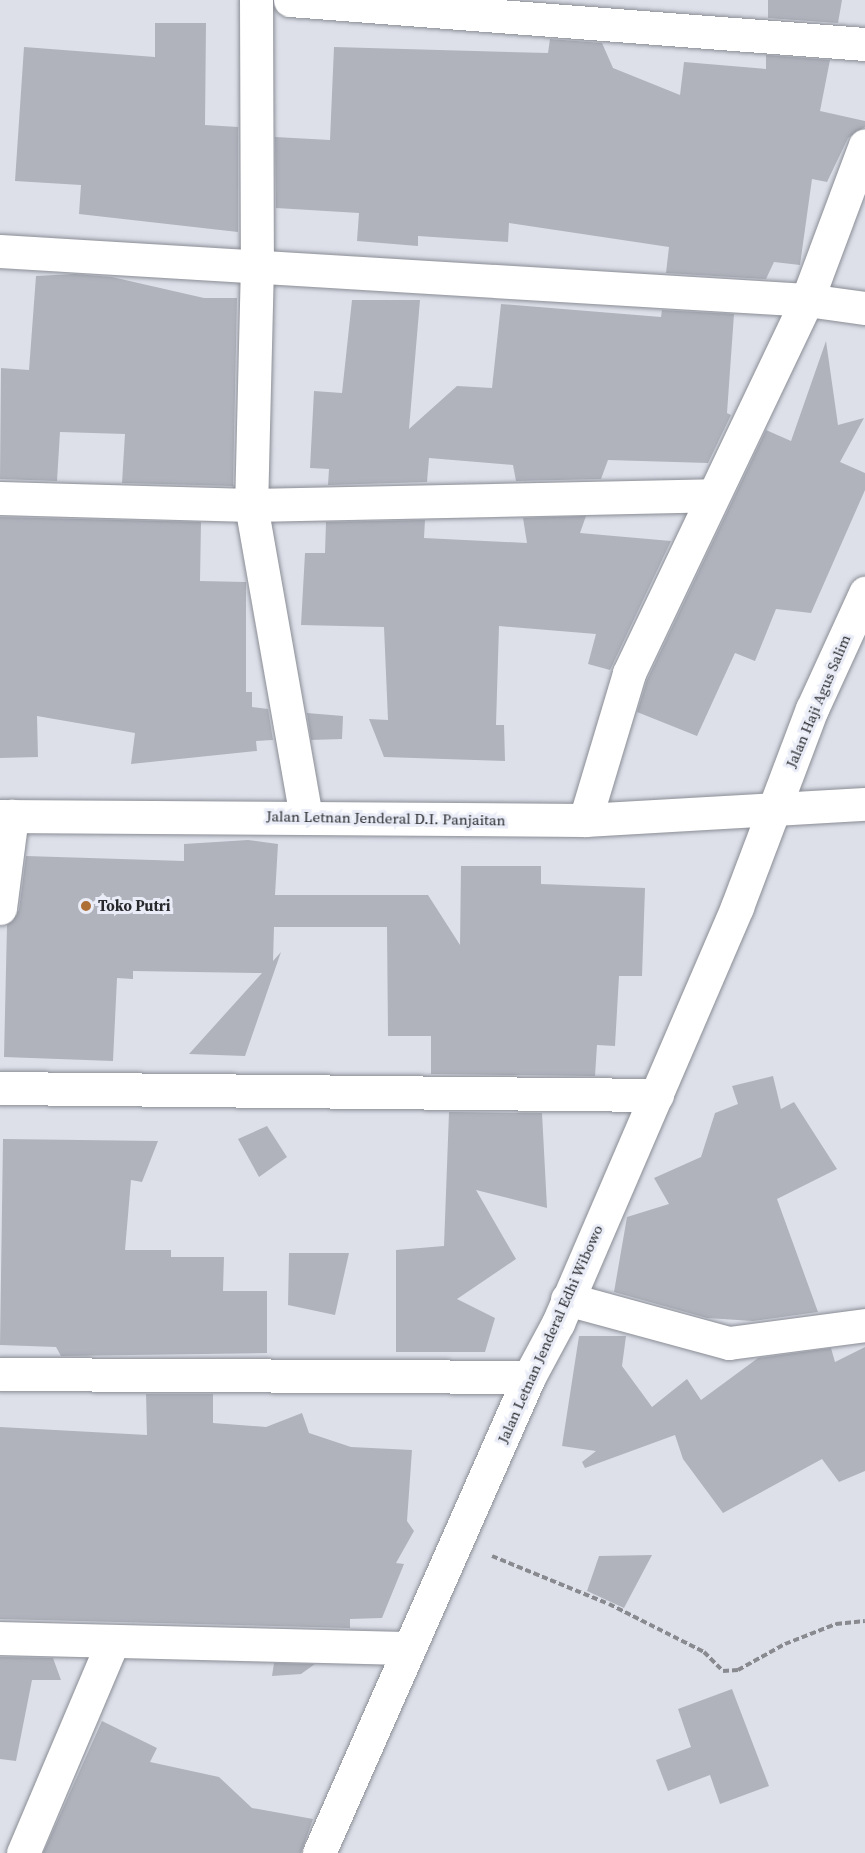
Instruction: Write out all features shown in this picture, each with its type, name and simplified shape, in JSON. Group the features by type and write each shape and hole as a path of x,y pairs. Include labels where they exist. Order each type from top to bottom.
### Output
{"street":[{"path":"256,0 257,264 251,505 306,817"},
{"path":"290,0 865,44"},
{"path":"585,820 629,673 807,300 865,145"},
{"path":"0,251 257,264 807,300 865,308"},
{"path":"0,498 251,505 713,495"},
{"name":"Jalan Haji Agus Salim","path":"772,810 865,593"},
{"name":"Jalan Letnan Jenderal D.I. Panjaitan","path":"6,816 585,820 865,804"},
{"name":"Jalan Letnan Jenderal Edhi Wibowo","path":"319,1853 409,1648 459,1543 529,1377 567,1299 657,1095 737,907 772,810"},
{"path":"0,908 6,816"},
{"path":"0,1088 657,1095"},
{"path":"567,1299 729,1342 865,1325"},
{"path":"0,1374 529,1377"},
{"path":"0,1638 409,1648"},
{"path":"22,1853 113,1641"}],"path":[{"path":"459,1543 609,1604 704,1652 723,1671 738,1670 785,1644 836,1624 865,1621"}],"building":[{"path":"768,0 842,0 838,23 768,18"},
{"path":"155,23 206,23 205,125 238,127 238,232 79,214 81,185 15,181 24,47 155,57"},
{"path":"550,39 602,43 613,68 680,95 684,62 766,69 766,55 830,60 820,111 865,121 865,127 848,138 827,182 812,179 800,265 774,262 766,279 666,273 669,247 509,223 508,242 418,236 418,246 357,241 359,213 276,208 275,137 330,140 334,47 548,53"},
{"path":"75,274 112,277 204,298 237,298 233,486 122,483 125,434 60,432 57,481 0,479 1,368 29,370 36,276"},
{"path":"352,300 420,300 409,429 457,386 492,388 501,304 661,317 662,310 734,314 727,413 731,415 708,463 608,460 601,479 516,481 513,465 429,458 427,482 328,485 329,469 310,468 314,391 342,393"},
{"path":"826,341 838,425 864,418 840,462 865,473 865,490 811,613 776,609 755,661 735,653 697,736 637,712 647,680 766,430 791,441"},
{"path":"586,516 580,533 671,541 610,670 588,664 596,634 499,626 496,725 504,725 505,761 384,757 369,719 388,720 384,627 301,625 305,553 325,553 326,522 425,520 424,538 527,543 523,518"},
{"path":"0,517 201,522 200,581 246,582 246,692 252,692 252,707 268,709 273,740 256,741 257,751 131,764 135,733 37,716 38,757 0,758"},
{"path":"307,713 343,716 342,739 311,740"},
{"path":"248,840 278,844 275,895 428,895 460,945 461,866 541,866 541,884 645,888 642,976 619,976 615,1046 597,1045 595,1076 431,1074 431,1036 388,1036 387,927 274,927 273,961 281,952 245,1056 189,1054 262,973 133,971 133,979 117,978 113,1061 4,1057 7,925 19,910 26,856 184,861 184,844"},
{"path":"773,1076 781,1109 794,1102 837,1169 777,1199 818,1312 753,1321 707,1318 614,1292 627,1217 669,1204 654,1178 701,1157 715,1113 738,1104 732,1086"},
{"path":"449,1112 542,1113 547,1208 476,1190 516,1259 457,1299 495,1318 485,1352 396,1352 396,1250 444,1246"},
{"path":"267,1126 287,1157 259,1177 238,1139"},
{"path":"3,1139 158,1141 142,1182 131,1180 125,1250 171,1250 171,1257 224,1257 223,1291 267,1291 267,1353 61,1356 56,1347 0,1345"},
{"path":"289,1253 349,1253 335,1315 288,1305"},
{"path":"579,1336 626,1336 622,1366 652,1407 687,1379 701,1400 758,1358 831,1348 835,1362 865,1347 865,1471 839,1482 822,1459 723,1513 683,1459 675,1435 585,1468 582,1462 596,1451 562,1446"},
{"path":"146,1394 213,1394 213,1423 266,1427 302,1413 309,1433 351,1447 412,1450 407,1521 414,1531 396,1563 404,1564 382,1618 350,1619 350,1628 0,1619 0,1427 147,1435"},
{"path":"652,1555 624,1608 587,1591 599,1556"},
{"path":"0,1657 53,1658 61,1680 32,1680 16,1761 0,1759"},
{"path":"274,1663 315,1664 301,1674 272,1676"},
{"path":"732,1689 769,1786 720,1804 710,1775 668,1791 656,1760 691,1747 678,1709"},
{"path":"102,1721 157,1748 150,1762 219,1777 252,1808 313,1819 301,1853 43,1853"}],"place":[{"name":"Toko Putri","path":"86,906"}]}
